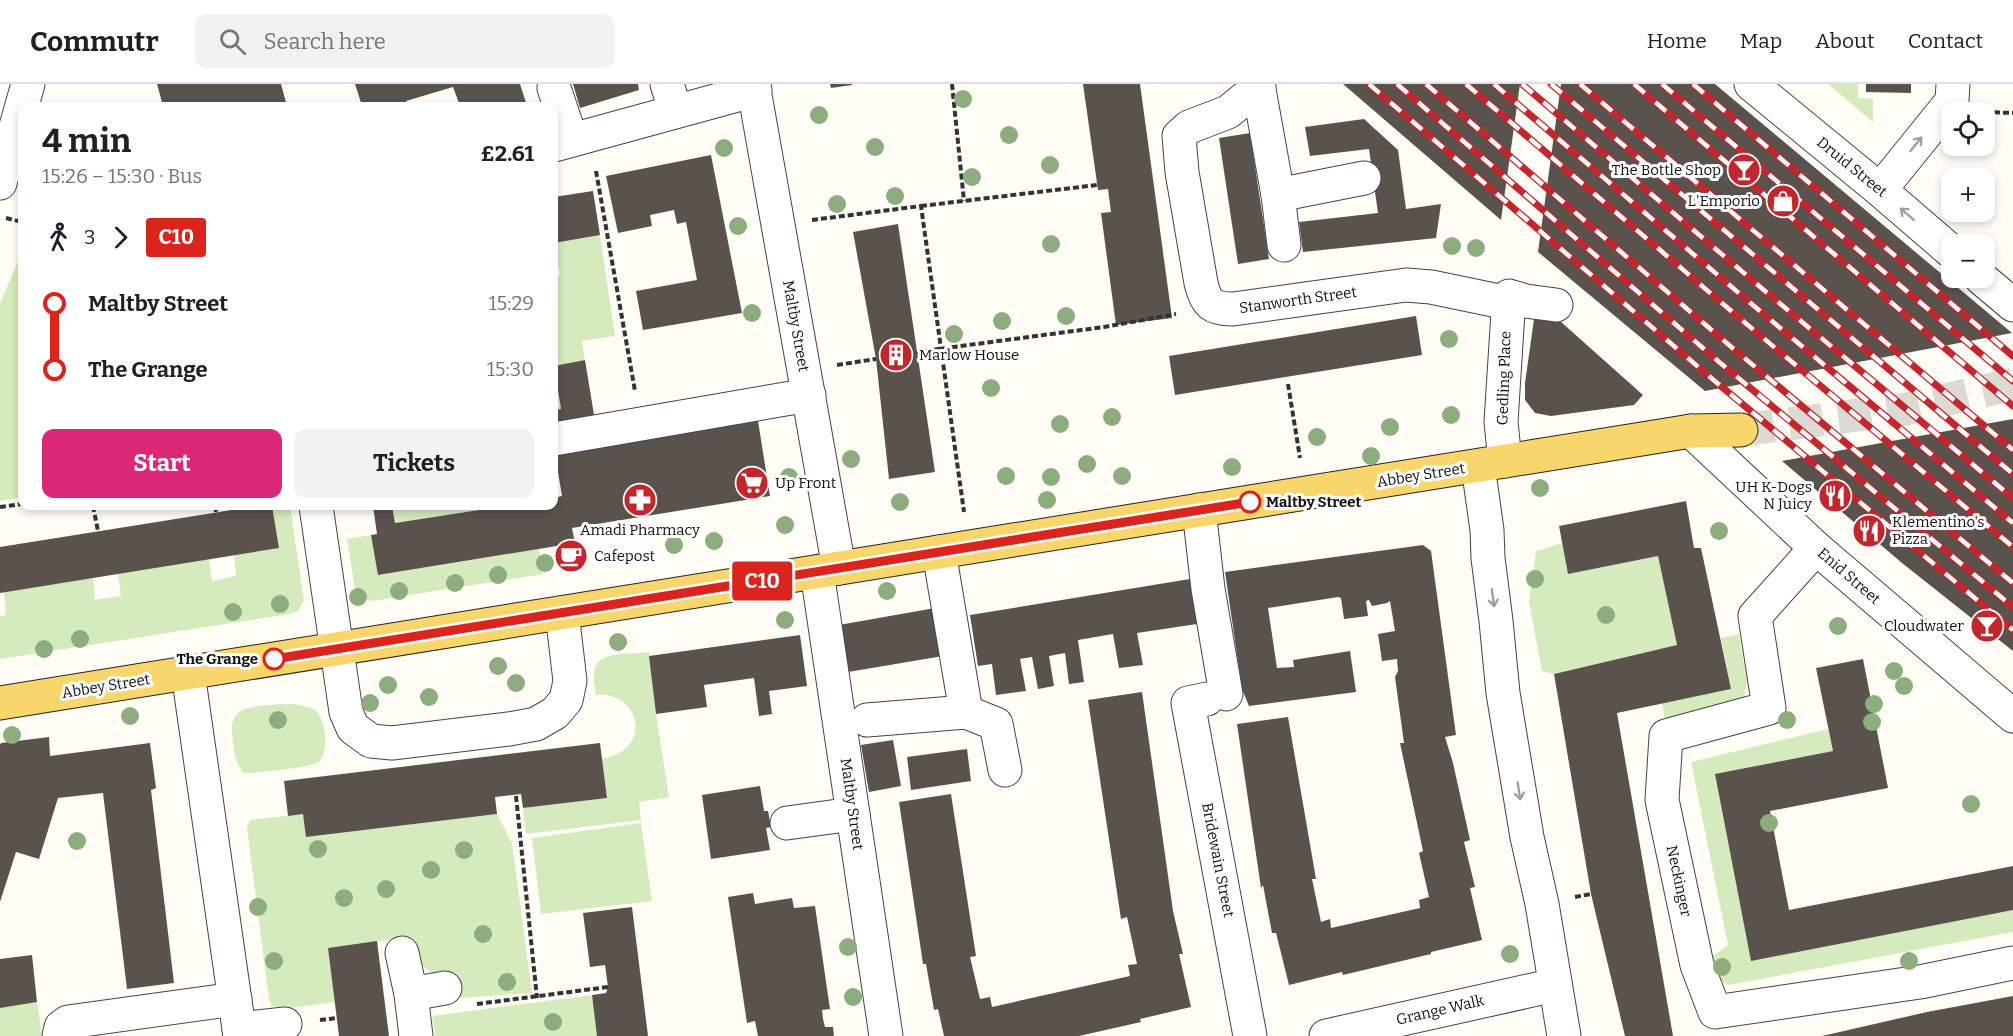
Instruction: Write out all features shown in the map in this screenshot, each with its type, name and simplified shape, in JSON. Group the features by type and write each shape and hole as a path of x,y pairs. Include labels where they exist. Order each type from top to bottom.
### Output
{"main road":[{"name":"Abbey Street","path":"0,703 1691,431 1741,430"}],"street":[{"path":"23,102 28,84"},
{"path":"1880,190 1952,101 1953,84"},
{"path":"1259,85 1284,245"},
{"path":"1212,306 1203,292 1201,283 1182,172 1179,136 1190,127 1228,111 1259,85"},
{"name":"Druid Street","path":"1757,86 1941,243"},
{"path":"554,88 571,140 671,97 754,87"},
{"name":"Maltby Street","path":"754,87 809,395 853,814 886,1036"},
{"path":"2,172 18,118"},
{"path":"1278,195 1364,178"},
{"name":"Stanworth Street","path":"1212,306 1233,309 1406,285 1556,305"},
{"path":"1993,288 2013,305"},
{"name":"Gedling Place","path":"1492,463 1501,422 1508,299"},
{"path":"558,438 809,395"},
{"name":"Enid Street","path":"1691,431 1816,548 2013,716"},
{"path":"1492,463 1486,521 1503,693 1564,1036"},
{"path":"317,510 346,712 352,728 371,741 392,743 509,729 536,724 555,713 566,700 570,681 561,613"},
{"name":"Bridewain Street","path":"1199,510 1217,696 1188,703 1250,1036"},
{"name":"Neckinger","path":"1816,548 1755,616 1769,708 1666,736 1662,800 1697,965 1715,1012 1920,982 2013,963"},
{"path":"939,552 966,712"},
{"path":"188,673 238,1021"},
{"path":"867,720 966,712 996,724 1005,770"},
{"path":"787,824 853,814"},
{"path":"402,953 411,994 416,1036"},
{"name":"Grange Walk","path":"1326,1036 1555,985"},
{"path":"411,994 445,988"},
{"path":"59,1036 62,1027 68,1022 238,1021 285,1024"}],"path":[{"path":"952,84 963,201"},
{"path":"571,140 641,424"},
{"path":"778,224 1097,185"},
{"path":"921,206 964,513"},
{"path":"0,217 18,221"},
{"path":"916,352 1104,327 1212,306"},
{"path":"1288,384 1300,458"},
{"path":"0,507 18,505"},
{"path":"94,510 98,531"},
{"path":"516,796 537,998"},
{"path":"445,988 450,1007 537,998 608,987"}],"green space":[{"path":"1828,84 1858,84 1858,98 1873,99 1873,122"},
{"path":"600,235 615,336 582,341 585,360 558,365 558,275 560,275 558,242"},
{"path":"18,261 18,498 0,501 0,303"},
{"path":"558,391 561,409 558,409"},
{"path":"273,510 291,510 304,600 298,611 0,659 0,616 6,615 4,592 93,578 95,600 121,596 118,574 209,559 212,581 236,576 234,555 279,548"},
{"path":"393,510 479,510 395,523"},
{"path":"371,535 379,575 539,549 543,574 372,601 359,597 355,589 347,539"},
{"path":"1562,543 1568,574 1658,556 1677,645 1554,674 1542,671 1529,602 1536,551"},
{"path":"1739,634 1747,682 1743,705 1665,720 1662,703 1731,689 1721,638"},
{"path":"649,652 669,797 639,802 641,820 526,834 523,808 607,798 602,759 624,750 632,741 635,722 632,713 618,699 608,695 596,695 595,669 605,657"},
{"path":"295,704 312,708 320,716 325,738 324,753 321,759 317,763 303,767 244,773 237,762 233,743 232,725 236,715 240,711 255,707"},
{"path":"1828,729 1833,751 1715,774 1751,960 2013,910 2013,932 1729,985 1714,978 1709,959 1728,945 1691,762"},
{"path":"303,814 307,837 497,814 512,843 532,993 458,998 455,976 445,977 430,972 418,961 404,938 328,948 335,1002 284,1009 272,1006 269,999 247,828 250,820"},
{"path":"641,823 652,901 541,914 532,838"},
{"path":"592,995 597,1036 435,1036 432,1016"},
{"path":"37,1002 42,1036 0,1036 0,1008"}],"building":[{"path":"157,84 281,84 286,102 162,102"},
{"path":"355,84 520,84 526,102 459,102 453,87 406,102 361,102"},
{"path":"573,84 638,84 639,90 580,108"},
{"path":"830,84 852,84 852,85 831,88"},
{"path":"1083,84 1140,84 1172,318 1116,325 1101,213 1111,212 1108,189 1098,190"},
{"path":"1343,84 1520,84 1501,220"},
{"path":"1561,84 1715,84 1941,273 1941,288 1958,288 2012,333 1705,391 1538,252"},
{"path":"1866,84 1911,84 1911,93 1866,92"},
{"path":"1364,119 1398,150 1406,209 1441,204 1436,238 1303,252 1299,222 1378,213 1369,149 1310,156 1305,127"},
{"path":"1250,133 1269,259 1238,264 1219,138"},
{"path":"711,155 742,313 643,330 636,291 697,280 686,222 677,224 674,210 650,215 652,226 618,233 606,176"},
{"path":"593,191 600,235 558,242 558,196"},
{"name":"Marlow House","path":"898,224 935,472 889,479 876,359 853,232"},
{"path":"1551,313 1643,395 1634,405 1551,416 1535,413 1525,400 1525,383 1534,319"},
{"path":"1416,316 1422,355 1175,395 1169,356"},
{"path":"585,360 595,421 558,426 558,409 561,409 558,365"},
{"path":"2013,419 2013,651 1902,563 1782,461"},
{"path":"758,421 770,496 572,528 575,543 378,575 371,535 377,534 374,510 393,510 395,523 479,510 558,510 558,497 562,496 558,454"},
{"path":"1686,501 1694,548 1701,548 1731,689 1617,713 1673,1036 1625,1036 1591,894 1554,674 1677,645 1658,556 1568,574 1559,526"},
{"path":"232,510 273,510 279,548 0,593 0,547"},
{"path":"1423,545 1431,551 1456,735 1445,737 1470,840 1464,842 1475,887 1470,888 1482,940 1343,975 1342,972 1289,985 1276,933 1272,933 1263,885 1261,888 1237,724 1288,717 1316,879 1312,879 1321,922 1330,919 1331,928 1420,908 1419,900 1429,897 1419,853 1423,851 1400,743 1404,743 1395,677 1398,671 1397,659 1382,661 1378,634 1395,631 1390,601 1372,606 1369,600 1366,601 1368,616 1344,619 1341,598 1338,597 1268,608 1277,668 1294,667 1293,660 1350,651 1356,692 1249,706 1242,689 1225,572"},
{"path":"1190,579 1197,624 1137,633 1143,665 1119,668 1113,634 1078,640 1084,682 1069,684 1065,653 1049,656 1054,686 1038,689 1032,657 1020,659 1026,691 996,695 992,664 978,666 970,615"},
{"path":"935,608 943,656 848,672 839,625"},
{"path":"800,635 807,686 769,691 772,714 759,716 754,678 704,685 707,707 656,714 649,656"},
{"path":"1863,659 1888,788 1770,811 1789,910 2013,866 2013,910 1751,961 1715,774 1833,751 1816,668"},
{"path":"1142,692 1173,911 1183,954 1179,954 1191,1007 1140,1019 1141,1022 1079,1036 944,1036 938,1009 934,1010 926,964 923,964 899,802 951,794 976,956 970,957 980,999 990,997 992,1007 1130,976 1128,965 1137,964 1127,917 1121,919 1088,700"},
{"path":"49,737 50,756 150,743 156,788 151,790 174,983 127,989 103,793 58,798 39,859 16,852 0,902 0,745 1,743"},
{"path":"893,740 901,786 869,792 861,745"},
{"path":"600,743 607,798 523,808 521,794 495,797 497,814 306,837 303,814 288,816 284,781"},
{"path":"967,749 971,781 911,790 907,757"},
{"path":"760,786 764,811 768,811 771,827 766,828 770,850 711,859 702,795"},
{"path":"753,893 755,904 792,898 794,908 815,906 830,1009 822,1010 823,1019 825,1027 833,1027 834,1036 758,1036 755,1021 747,1023 728,897"},
{"path":"632,907 648,1036 597,1036 592,995 606,993 608,987 605,965 590,967 583,913"},
{"path":"377,941 389,1036 339,1036 328,948"},
{"path":"32,955 37,1002 0,1008 0,959"},
{"path":"2013,996 2013,1036 1822,1036 1927,1012"}],"tunnel":[{"path":"1741,430 1906,409 2013,384"}],"railway":[{"path":"1369,84 1710,377 2013,630"},
{"path":"1397,84 1718,361 2013,607"},
{"path":"1426,84 1729,345 2013,583"},
{"path":"1466,84 1743,321 2013,547"},
{"path":"1494,84 2013,523"},
{"path":"1522,84 2013,498"},
{"path":"1551,84 2013,474"},
{"path":"1580,84 2013,450"},
{"path":"1634,84 2013,406"},
{"path":"1662,84 2013,381"},
{"path":"1693,84 2013,356"}],"bus line":[{"name":"C10","path":"274,659 1250,502"}],"place":[{"name":"The Bottle Shop","path":"1744,170"},
{"name":"L'Emporio","path":"1783,201"},
{"name":"Marlow House","path":"896,355"},
{"name":"Up Front","path":"752,483"},
{"name":"UH K-Dogs N Juicy","path":"1835,496"},
{"name":"Amadi Pharmacy","path":"640,500"},
{"name":"Maltby Street","path":"1250,502"},
{"name":"Klementino's Pizza","path":"1869,531"},
{"name":"Cafepost","path":"571,556"},
{"name":"Cloudwater","path":"1987,626"},
{"name":"The Grange","path":"274,659"}]}
